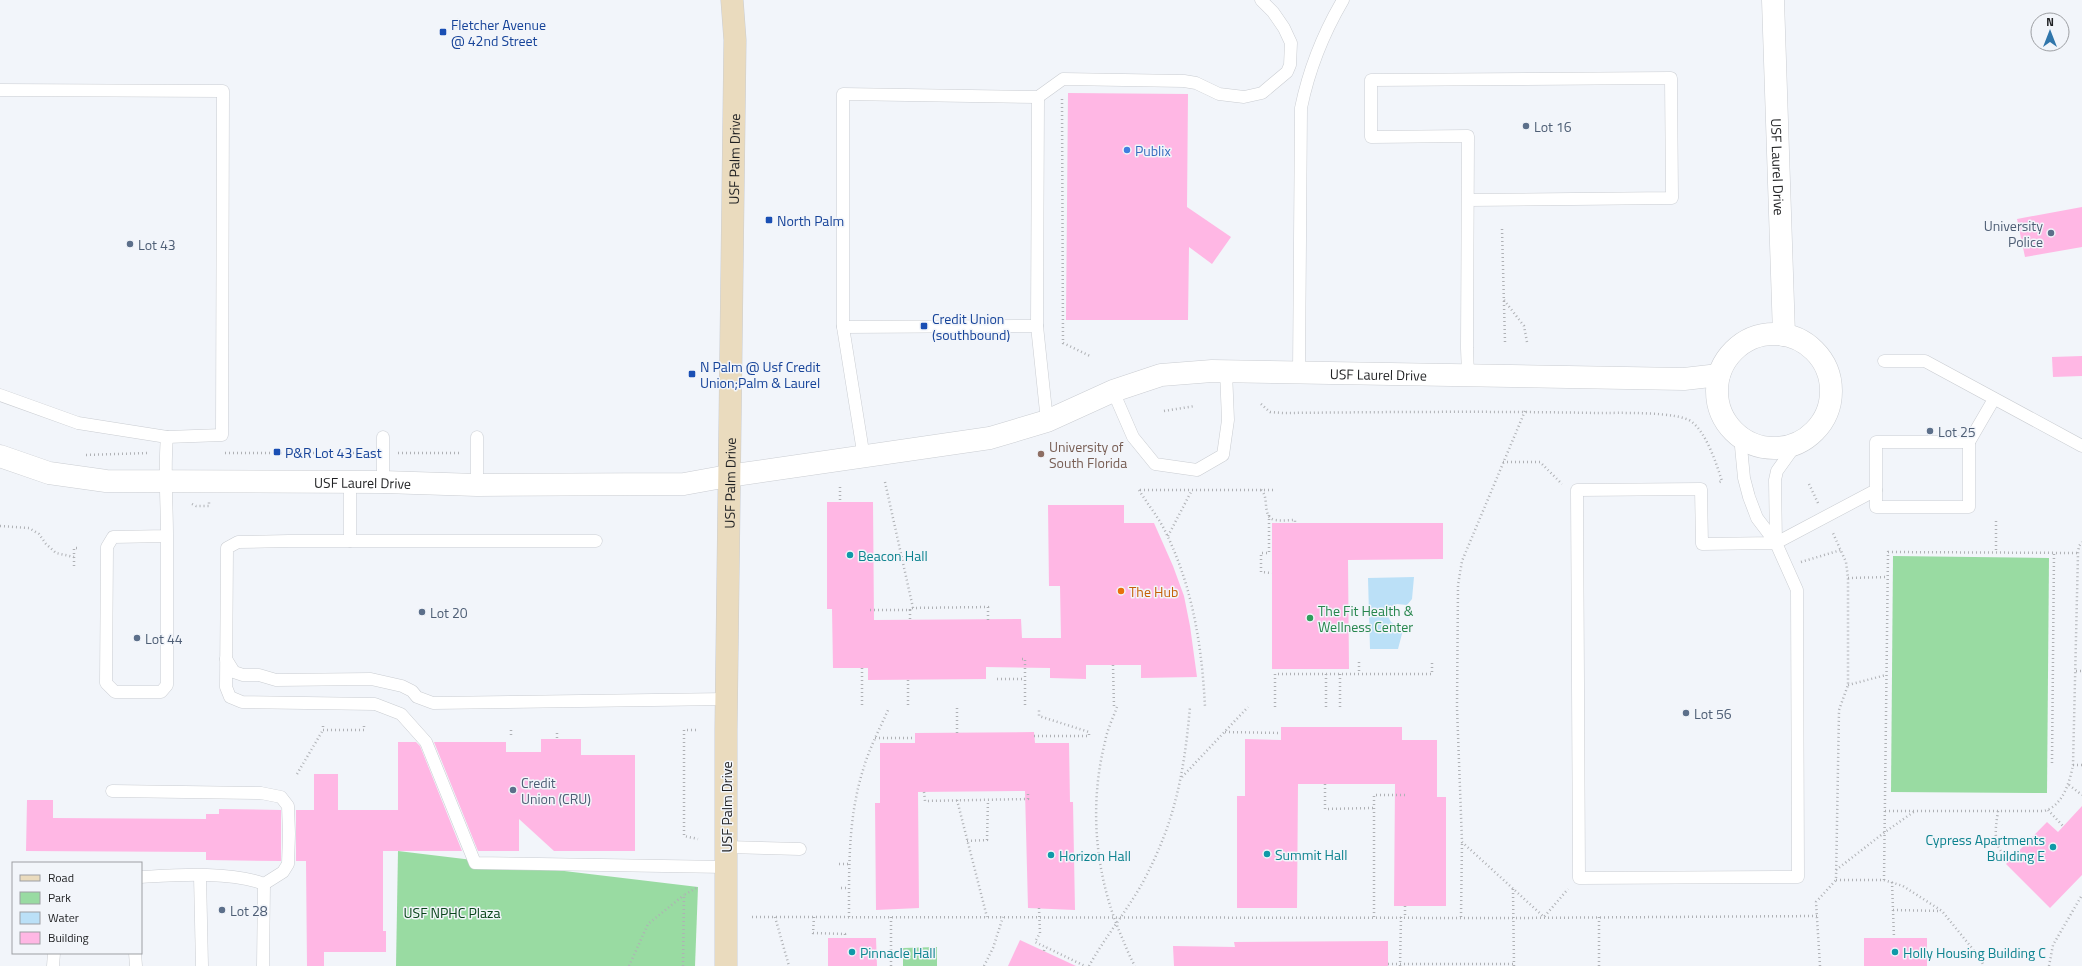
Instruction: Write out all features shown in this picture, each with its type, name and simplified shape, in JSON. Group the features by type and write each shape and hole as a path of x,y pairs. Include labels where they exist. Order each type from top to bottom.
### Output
{"street":[{"name":"USF Palm Drive","path":"726,966 726,699 734,56 732,0"},
{"name":"USF Laurel Drive","path":"1773,0 1784,335"},
{"path":"1764,335 1784,335 1801,341 1816,352 1826,367 1831,384 1830,402 1824,419 1812,434 1797,443 1779,448 1761,447 1740,436 1728,426 1719,409 1716,389 1719,375 1730,353 1746,341 1764,335"},
{"name":"USF Laurel Drive","path":"0,456 49,473 78,478 166,482 383,482 477,485 684,484 728,476 864,458 990,438 1046,421 1113,391 1161,375 1226,371 1684,379 1719,375"}],"lane":[{"path":"864,458 843,326 843,94 1038,97 1063,79 1184,81 1196,83 1219,94 1244,97 1262,93 1287,72 1290,65 1291,43 1284,28 1273,12 1260,0"},
{"path":"1299,372 1301,108 1314,59 1327,28 1343,0"},
{"path":"1468,200 1672,198 1671,78 1371,80 1371,136 1468,136 1468,200 1468,375"},
{"path":"0,90 223,91 222,435 166,437 78,423 0,395"},
{"path":"1038,97 1037,326 1046,421"},
{"path":"843,326 1037,326"},
{"path":"1884,361 1925,361 2082,446"},
{"path":"1113,391 1133,437 1155,464 1197,470 1223,455 1228,420 1226,371"},
{"path":"1969,442 1876,442 1876,507 1970,507 1969,442 1994,399"},
{"path":"1740,436 1744,478 1749,497 1757,518 1776,543 1796,590 1798,877 1579,878 1577,490 1701,489 1702,544 1776,543 1876,490"},
{"path":"166,437 166,482 166,536 166,685 161,692 114,692 106,683 107,547 113,537 166,536"},
{"path":"383,437 383,482"},
{"path":"477,437 477,485"},
{"path":"1776,543 1775,480 1777,471 1797,443"},
{"path":"350,483 350,541"},
{"path":"596,541 238,542 227,548 226,688 230,697 242,702 375,704 400,714 426,742 475,863 726,857 800,849"},
{"path":"226,659 234,672 276,680 350,678 371,679 402,686 412,691 417,697 433,703 726,699"},
{"path":"112,791 262,793 281,797 288,806 288,864 283,872 264,884"},
{"path":"142,876 248,878 264,884"},
{"path":"200,876 202,966"},
{"path":"263,966 264,884"},
{"path":"54,954 54,966"},
{"path":"135,954 136,966"}],"path":[{"path":"457,19 458,28"},
{"path":"1062,96 1064,343 1090,356"},
{"path":"1502,229 1505,342"},
{"path":"1504,300 1524,326 1527,342"},
{"path":"1261,404 1270,412 1283,413 1525,411 1642,413 1682,417 1692,422 1700,431 1711,450 1722,480"},
{"path":"1164,411 1195,406"},
{"path":"1461,917 1462,842 1457,708 1458,585 1462,561 1525,411"},
{"path":"79,456 149,453"},
{"path":"221,453 369,453"},
{"path":"396,453 462,453"},
{"path":"1503,462 1540,462 1564,486"},
{"path":"885,482 913,608"},
{"path":"1809,484 1846,562 1848,578 1848,685 1839,710 1836,880 1816,902 1820,966"},
{"path":"840,487 840,502"},
{"path":"1205,707 1202,661 1197,628 1186,581 1168,537 1139,490 1273,490"},
{"path":"1168,537 1192,490"},
{"path":"1261,490 1265,495 1266,507 1269,516 1269,553 1260,553 1261,572 1272,573"},
{"path":"1269,516 1275,520 1295,520 1295,523"},
{"path":"1996,521 1996,553"},
{"path":"0,526 29,528 39,534 46,544 56,553 74,557"},
{"path":"1885,811 2048,810 2058,800 2069,785 2074,765 2078,553 2082,542"},
{"path":"77,548 74,548 74,566 77,566"},
{"path":"1801,562 1841,550"},
{"path":"1884,880 1888,552 2078,553"},
{"path":"2052,763 2054,553"},
{"path":"1848,578 1888,577"},
{"path":"870,610 988,607 988,620"},
{"path":"910,610 910,620"},
{"path":"1022,659 1025,659 1025,708"},
{"path":"1359,662 1359,674"},
{"path":"1275,707 1275,674 1432,674 1432,663"},
{"path":"1113,665 1115,707 1105,740 1100,764 1096,816 1097,847 1103,879 1113,917 1135,966"},
{"path":"862,668 862,708"},
{"path":"1302,669 1302,674"},
{"path":"2076,671 2082,671"},
{"path":"1326,674 1326,707"},
{"path":"1340,674 1340,707"},
{"path":"1848,685 1886,675"},
{"path":"997,679 1025,679"},
{"path":"908,680 908,708"},
{"path":"1089,966 1142,882 1165,837 1182,778 1186,756 1190,707"},
{"path":"1182,778 1248,707"},
{"path":"849,917 848,864 854,805 863,770 875,738 889,708"},
{"path":"957,708 957,733"},
{"path":"1034,736 1089,736 1088,732 1039,716 1039,708"},
{"path":"296,774 324,730 324,726"},
{"path":"324,730 364,730 364,726"},
{"path":"511,730 511,738"},
{"path":"696,730 684,730 684,836 698,839"},
{"path":"1224,732 1281,733"},
{"path":"557,733 557,739"},
{"path":"875,738 915,738"},
{"path":"2074,765 2082,765"},
{"path":"1325,784 1325,809 1374,808"},
{"path":"2069,785 2082,795"},
{"path":"924,792 925,801 1028,799 1028,791"},
{"path":"1374,917 1374,795 1406,795"},
{"path":"957,800 987,917"},
{"path":"967,841 987,840 988,800"},
{"path":"2048,810 2063,826"},
{"path":"1836,870 1885,832 1916,811"},
{"path":"1998,811 1996,842 2000,854 2010,861"},
{"path":"1462,842 1544,917"},
{"path":"839,864 848,864"},
{"path":"1836,880 1884,880 1903,886 1942,911 1980,958 1984,966"},
{"path":"1892,882 1894,938"},
{"path":"1544,917 1571,886"},
{"path":"629,966 648,924 684,895 698,887"},
{"path":"841,888 849,888"},
{"path":"1388,964 1514,965 1513,888"},
{"path":"683,966 684,895"},
{"path":"2049,966 2053,945 2082,895"},
{"path":"1400,965 1405,906"},
{"path":"1039,908 1040,933 1035,942 1085,966"},
{"path":"1893,910 1942,911"},
{"path":"752,917 1513,918 1817,916"},
{"path":"775,917 789,966"},
{"path":"814,917 814,933 845,934 845,938"},
{"path":"890,917 891,966"},
{"path":"984,966 993,948 1003,917"},
{"path":"1599,917 1600,966"},
{"path":"1044,951 1045,947"}],"green space":[{"path":"1893,556 2049,558 2047,793 1891,792"},
{"name":"USF NPHC Plaza","path":"398,851 698,887 695,966 396,966"},
{"path":"937,947 937,966 903,966 903,948"}],"water":[{"path":"1414,577 1412,599 1407,605 1397,604 1390,607 1387,615 1391,622 1403,630 1398,649 1370,649 1368,578"}],"building":[{"name":"Publix","path":"1068,93 1188,94 1187,207 1231,237 1212,264 1189,247 1188,320 1066,320"},
{"name":"University Police","path":"2082,207 2082,247 2025,257 2017,219"},
{"path":"2082,356 2082,376 2053,377 2052,357"},
{"path":"827,502 873,502 874,620 1021,619 1022,638 1061,638 1060,586 1049,586 1048,505 1124,505 1124,523 1154,523 1173,566 1184,596 1197,677 1141,678 1141,665 1086,665 1086,679 1050,678 1050,668 986,667 986,679 868,680 868,668 833,668 832,609 827,609"},
{"name":"The Fit Health & Wellness Center","path":"1272,523 1443,523 1443,559 1348,560 1349,669 1272,669"},
{"name":"Summit Hall","path":"1281,727 1402,727 1402,740 1437,740 1437,797 1446,797 1446,906 1394,906 1395,784 1298,784 1297,908 1237,908 1237,796 1245,796 1245,739 1281,740"},
{"name":"Horizon Hall","path":"1034,732 1035,743 1069,743 1070,802 1073,802 1075,910 1028,908 1025,791 918,792 919,908 876,910 875,803 880,803 880,743 915,743 915,733"},
{"path":"541,739 581,739 581,755 635,755 635,851 554,851 519,819 519,851 478,851 434,742 506,742 506,752 541,752"},
{"path":"398,742 416,742 420,746 462,851 383,851 383,931 386,931 386,952 324,952 324,966 307,966 306,861 296,861 296,810 314,810 314,774 338,774 338,810 398,810"},
{"path":"27,800 53,800 53,818 206,819 206,814 219,814 219,809 281,810 281,861 206,860 206,852 26,851"},
{"name":"Cypress Apartments Building E","path":"2082,806 2082,875 2050,908 2006,864 2047,822 2058,832"},
{"name":"Pinnacle Hall","path":"828,938 876,938 877,966 828,966"},
{"name":"Holly Housing Building C","path":"1864,938 1927,938 1927,966 1864,966"},
{"path":"1020,940 1076,966 1008,966"},
{"path":"1388,941 1388,966 1174,966 1173,946 1235,947 1234,942"}],"place":[{"name":"Fletcher Avenue @ 42nd Street","path":"443,32"},
{"name":"Lot 16","path":"1526,126"},
{"name":"Publix","path":"1127,150"},
{"name":"North Palm","path":"769,220"},
{"name":"University Police","path":"2051,233"},
{"name":"Lot 43","path":"130,244"},
{"name":"Credit Union (southbound)","path":"924,326"},
{"name":"N Palm @ Usf Credit Union;Palm & Laurel","path":"692,374"},
{"name":"Lot 25","path":"1930,431"},
{"name":"P&R Lot 43 East","path":"277,452"},
{"name":"University of South Florida","path":"1041,454"},
{"name":"Beacon Hall","path":"850,555"},
{"name":"The Hub","path":"1121,591"},
{"name":"Lot 20","path":"422,612"},
{"name":"The Fit Health & Wellness Center","path":"1310,618"},
{"name":"Lot 44","path":"137,638"},
{"name":"Lot 56","path":"1686,713"},
{"name":"Credit Union (CRU)","path":"513,790"},
{"name":"Cypress Apartments Building E","path":"2053,847"},
{"name":"Summit Hall","path":"1267,854"},
{"name":"Horizon Hall","path":"1051,855"},
{"name":"Lot 28","path":"222,910"},
{"name":"Pinnacle Hall","path":"852,952"},
{"name":"Holly Housing Building C","path":"1895,952"}]}
